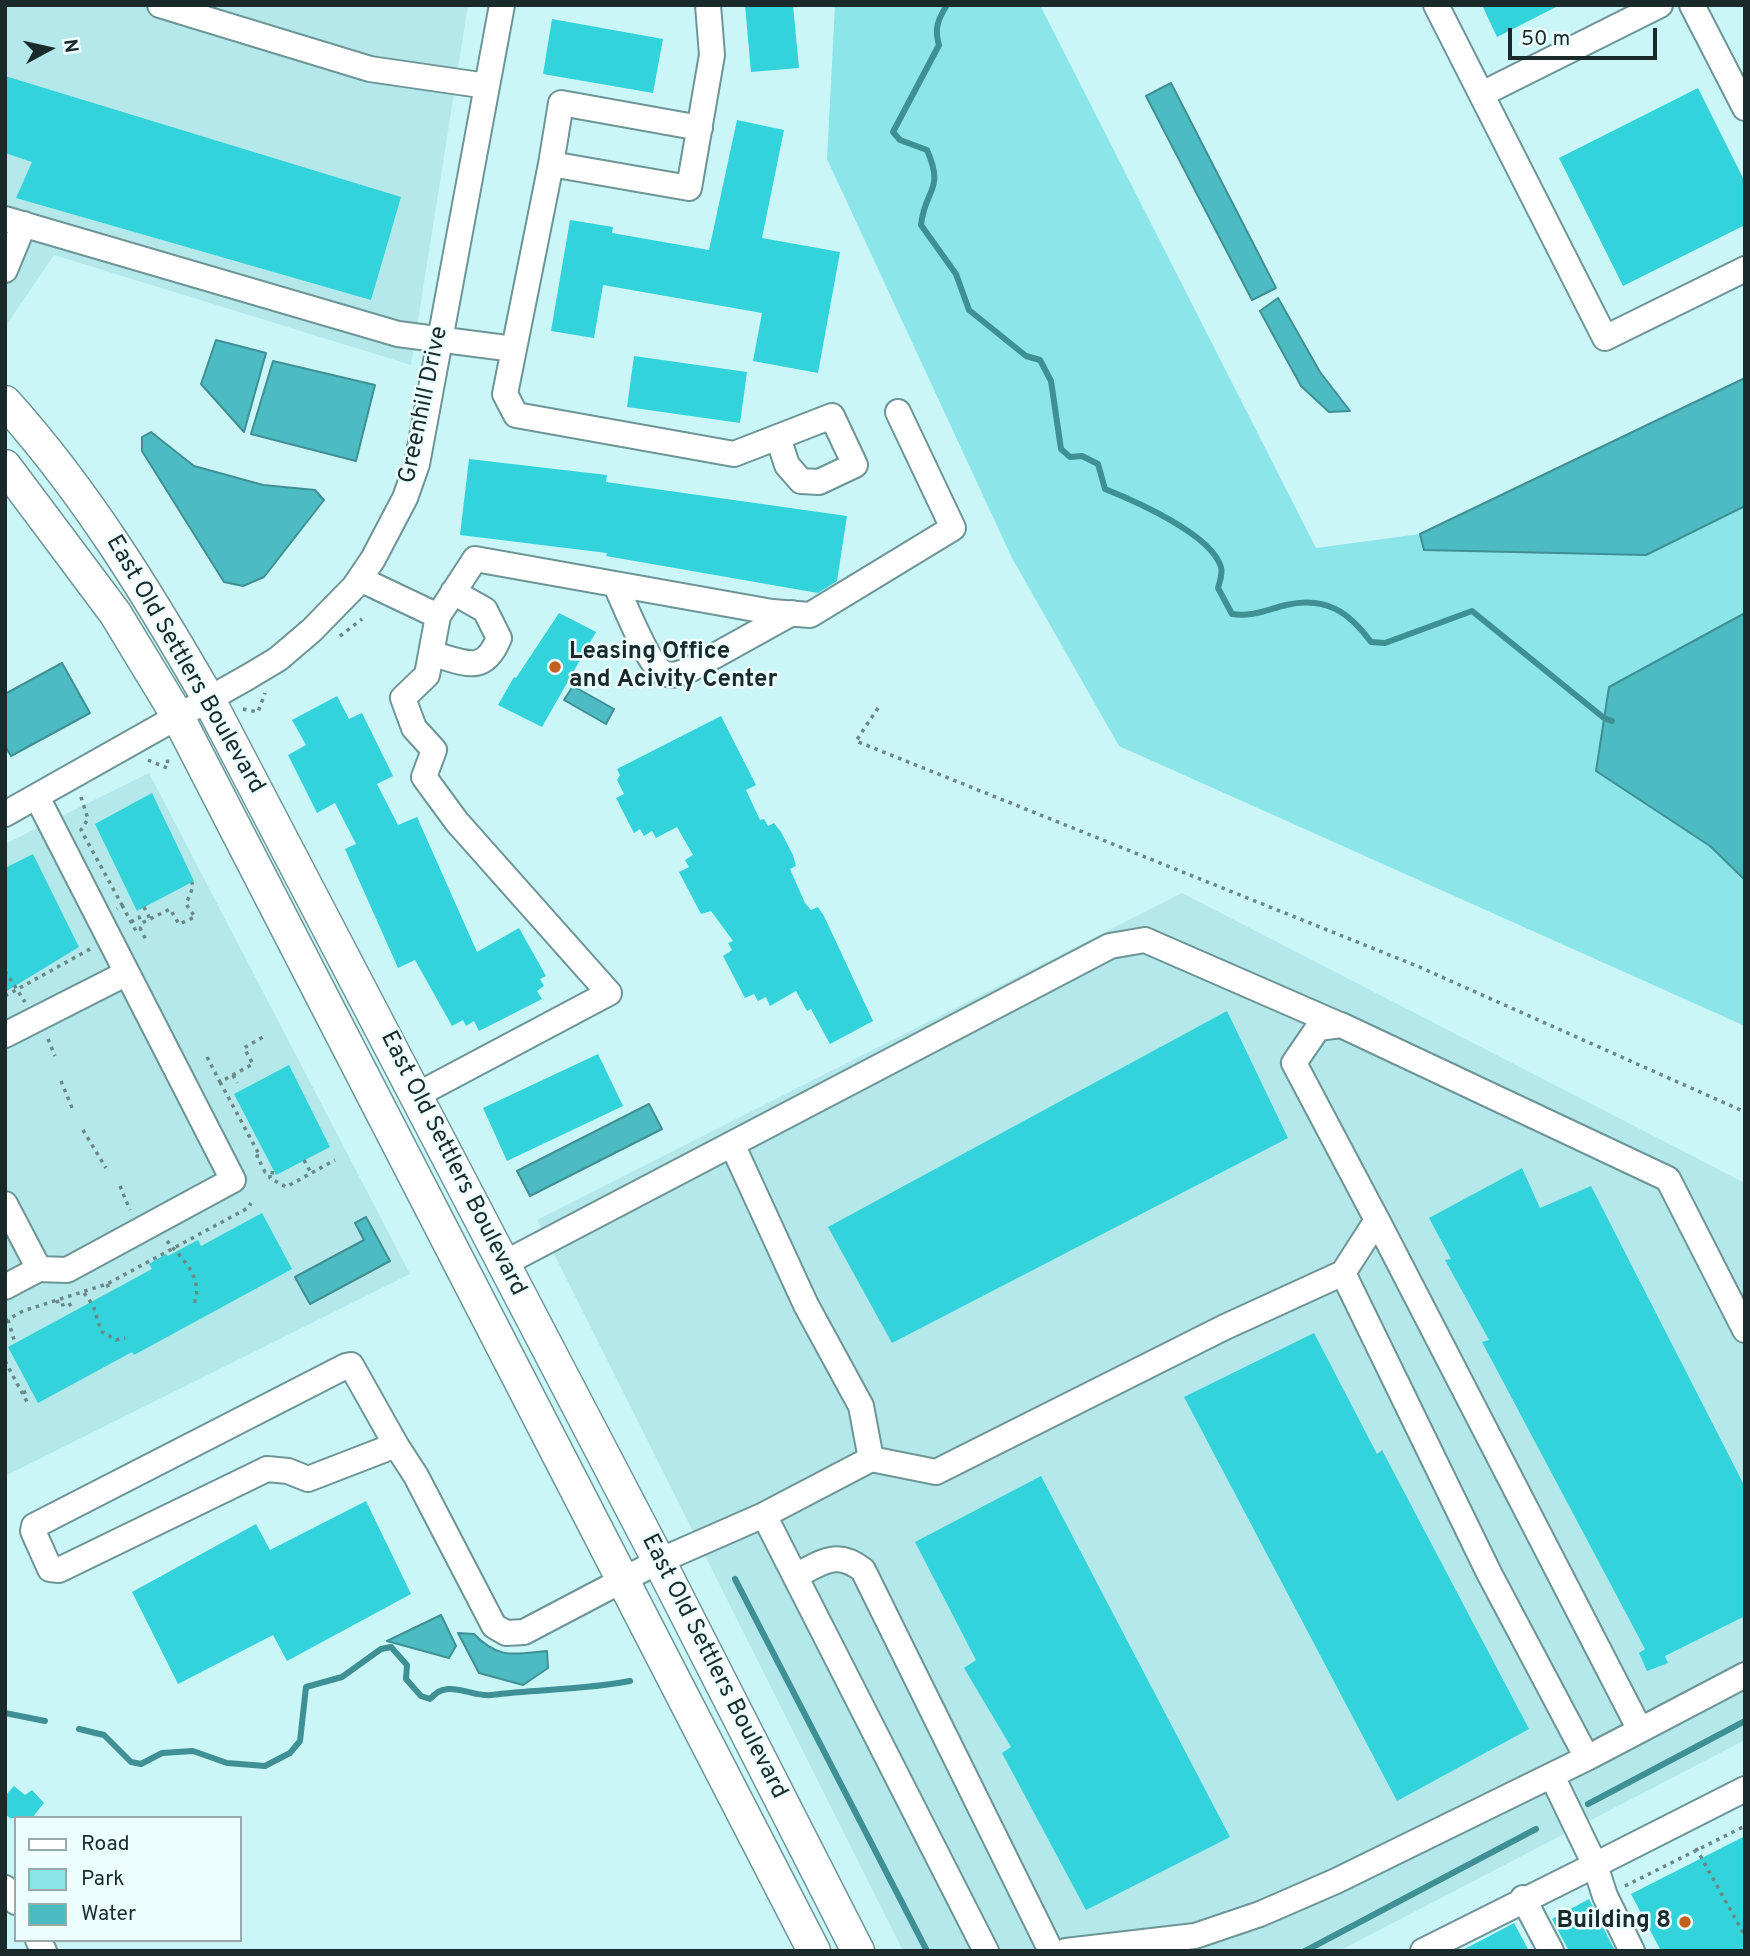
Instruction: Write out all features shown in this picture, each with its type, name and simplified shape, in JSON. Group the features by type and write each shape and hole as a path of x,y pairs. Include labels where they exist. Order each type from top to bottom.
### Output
{"main road":[{"name":"East Old Settlers Boulevard","path":"5,402 80,493 147,593 208,698 659,1561 858,1951"},
{"name":"East Old Settlers Boulevard","path":"5,467 115,613 177,715 814,1951"}],"street":[{"path":"160,5 370,69 487,86"},
{"name":"Greenhill Drive","path":"5,814 278,659 330,613 359,579 391,529 417,464 502,5"},
{"path":"551,164 689,188 712,55 708,5"},
{"path":"1436,5 1605,338 1745,269"},
{"path":"1482,94 1660,5"},
{"path":"1692,5 1745,108"},
{"path":"700,128 561,103 505,394 516,415 734,454 778,437"},
{"path":"5,270 15,221 398,334 440,342 514,349"},
{"path":"417,1095 608,993 457,822 424,777 434,750 414,728 403,698 427,675 438,617 475,559 810,615 953,528 898,412"},
{"path":"359,579 438,617"},
{"path":"615,584 652,661 665,674 675,675 691,670 792,613"},
{"path":"433,654 479,664 491,657 499,638 485,610 453,592"},
{"path":"5,1287 39,1269 67,1270 233,1180 37,797"},
{"path":"503,1264 1110,946 1145,940 1341,1025 1668,1179 1745,1330"},
{"path":"5,1035 127,973"},
{"path":"1341,1025 1318,1028 1294,1063 1640,1730"},
{"path":"732,1144 806,1305 861,1406 871,1459"},
{"path":"5,1204 39,1269"},
{"path":"396,1445 308,1479 288,1471 267,1469 59,1570 50,1569 33,1531 34,1526 351,1365 416,1476 494,1626 506,1633 524,1632 659,1561 764,1515 871,1459 936,1472 1225,1327 1343,1273 1377,1220"},
{"path":"1343,1273 1489,1573 1587,1758"},
{"path":"764,1515 986,1951"},
{"path":"795,1576 832,1558 849,1559 863,1570 1051,1951"},
{"path":"1066,1951 1195,1936 1260,1914 1552,1776 1745,1675"},
{"path":"1552,1776 1595,1865 1605,1896 1632,1951"},
{"path":"1423,1951 1523,1898 1595,1865 1745,1789"},
{"path":"1523,1898 1551,1951"}],"path":[{"path":"878,708 856,741 1417,966 1745,1112"},
{"path":"79,794 88,819 81,830 136,931 140,929 146,940"},
{"path":"131,922 139,917 142,923 170,909 179,925 195,917 187,904 192,882"},
{"path":"122,905 117,908 128,930"},
{"path":"144,907 150,919"},
{"path":"5,996 97,946"},
{"path":"5,971 27,1005"},
{"path":"47,1036 55,1056"},
{"path":"220,1082 253,1064 244,1048 263,1037"},
{"path":"207,1058 260,1156 257,1157 265,1172 272,1174 270,1178 286,1187 335,1160"},
{"path":"233,1075 237,1083"},
{"path":"61,1081 73,1110"},
{"path":"83,1130 106,1168"},
{"path":"304,1160 311,1173"},
{"path":"120,1186 134,1219"},
{"path":"15,1343 6,1320 107,1284 248,1208 251,1203"},
{"path":"173,1248 195,1275 198,1293 194,1304"},
{"path":"107,1284 110,1291"},
{"path":"84,1293 93,1306 101,1331 116,1340 125,1338"},
{"path":"57,1300 59,1306 68,1303 72,1308"},
{"path":"5,1361 27,1402"},
{"path":"23,1394 31,1389"},
{"path":"1605,1896 1696,1848 1745,1826"},
{"path":"1696,1848 1745,1937"}],"shaded area":[{"path":"5,5 468,5 411,365 54,255 5,327"},
{"path":"149,773 410,1274 5,1476 5,844"},
{"path":"1182,893 1745,1183 1745,1740 1339,1951 903,1951 537,1220"}],"green space":[{"path":"835,5 1040,5 1316,548 1420,534 1424,550 1646,555 1745,506 1745,613 1609,687 1596,770 1710,846 1745,880 1745,1026 1119,746 1012,558 827,159"}],"water":[{"path":"1171,83 1276,288 1252,300 1146,96"},
{"path":"1278,298 1320,372 1350,411 1329,412 1301,386 1260,311"},
{"path":"216,340 266,353 244,432 201,384"},
{"path":"273,361 375,385 356,461 251,434"},
{"path":"1745,378 1745,506 1646,555 1424,550 1420,534"},
{"path":"151,432 194,466 263,485 315,490 324,500 264,577 243,586 224,582 142,451 142,437"},
{"path":"1745,613 1745,880 1710,846 1596,771 1609,687"},
{"path":"62,663 90,713 11,756 5,746 5,694"},
{"path":"573,686 614,709 606,724 564,700"},
{"path":"649,1104 662,1129 530,1196 517,1171"},
{"path":"366,1217 390,1261 310,1304 295,1277 364,1240 355,1223"},
{"path":"441,1615 456,1646 449,1658 387,1641"},
{"path":"458,1633 474,1634 499,1652 547,1651 548,1668 523,1685 479,1673"}],"building":[{"path":"745,5 793,5 799,68 751,72"},
{"path":"1482,5 1560,5 1497,37"},
{"path":"552,19 663,39 653,93 543,74"},
{"path":"5,76 401,197 371,300 16,198 32,162 5,153"},
{"path":"1698,88 1745,182 1745,225 1623,286 1559,158"},
{"path":"737,120 784,130 762,238 840,252 818,373 753,361 762,313 603,285 594,338 551,331 570,220 613,227 612,233 709,250"},
{"path":"634,356 747,372 740,423 627,407"},
{"path":"469,459 607,475 606,482 847,516 837,581 818,593 606,556 607,553 460,535"},
{"name":"Leasing Office and Acivity Center","path":"559,613 596,632 542,727 498,705 514,677 516,678"},
{"path":"337,696 349,719 362,713 393,776 377,784 398,825 417,817 477,952 519,928 546,976 540,979 544,986 537,991 542,999 479,1031 474,1021 466,1026 463,1020 452,1026 415,960 398,968 345,849 356,844 335,803 317,813 288,755 306,745 292,720"},
{"path":"721,716 756,785 746,790 760,820 764,819 768,826 774,823 781,832 793,855 796,866 790,869 805,903 811,910 818,907 824,916 873,1021 830,1044 811,1009 807,1011 796,991 770,1006 766,997 758,1001 754,994 745,998 723,956 732,950 728,943 733,941 711,911 701,914 679,872 689,867 685,860 693,855 677,827 656,838 652,831 644,836 640,829 634,833 616,798 624,794 617,780 620,775 617,769"},
{"path":"152,793 194,881 137,911 95,824"},
{"path":"33,854 79,947 5,992 5,868"},
{"path":"1227,1011 1288,1138 892,1343 828,1227"},
{"path":"598,1054 623,1106 507,1161 483,1108"},
{"path":"289,1065 330,1147 276,1175 234,1094"},
{"path":"1522,1168 1540,1208 1591,1186 1745,1487 1745,1616 1665,1656 1668,1663 1647,1671 1639,1653 1645,1649 1482,1342 1489,1340 1445,1260 1451,1259 1429,1218"},
{"path":"262,1213 292,1269 134,1355 132,1352 38,1403 8,1347 152,1269 149,1264 166,1254 168,1256 198,1240 201,1246"},
{"path":"1314,1333 1377,1454 1382,1450 1529,1729 1397,1801 1184,1397"},
{"path":"1041,1476 1230,1837 1086,1910 1002,1753 1011,1747 964,1668 976,1660 915,1542"},
{"path":"366,1501 411,1594 287,1661 273,1635 178,1684 132,1592 256,1524 270,1550"},
{"path":"14,1786 25,1795 32,1790 44,1803 34,1816 10,1818 5,1814 5,1796"},
{"name":"Building 8","path":"1745,1836 1745,1951 1661,1951 1631,1894"},
{"path":"1589,1899 1615,1951 1569,1951 1552,1919"},
{"path":"1514,1923 1529,1951 1461,1951"}],"waterway":[{"path":"947,5 938,24 939,45 893,132 900,140 927,150 932,163 934,182 921,225 956,274 969,310 1026,356 1040,360 1051,381 1061,449 1070,457 1082,456 1098,464 1105,489 1170,520 1203,543 1221,567 1218,588 1232,614 1253,614 1300,603 1325,605 1354,622 1371,642 1385,643 1472,611 1604,718 1612,721"},
{"path":"735,1579 927,1951"},
{"path":"79,1729 104,1735 131,1762 141,1764 162,1753 193,1751 227,1763 265,1766 290,1753 300,1741 306,1687 342,1677 381,1649 391,1647 407,1665 406,1679 421,1696 430,1699 438,1692 448,1689 486,1695 630,1681"},
{"path":"5,1713 45,1721"},
{"path":"1588,1804 1745,1721"},
{"path":"1305,1951 1536,1829"}],"place":[{"name":"Leasing Office and Acivity Center","path":"555,667"},
{"name":"Building 8","path":"1685,1922"}]}
